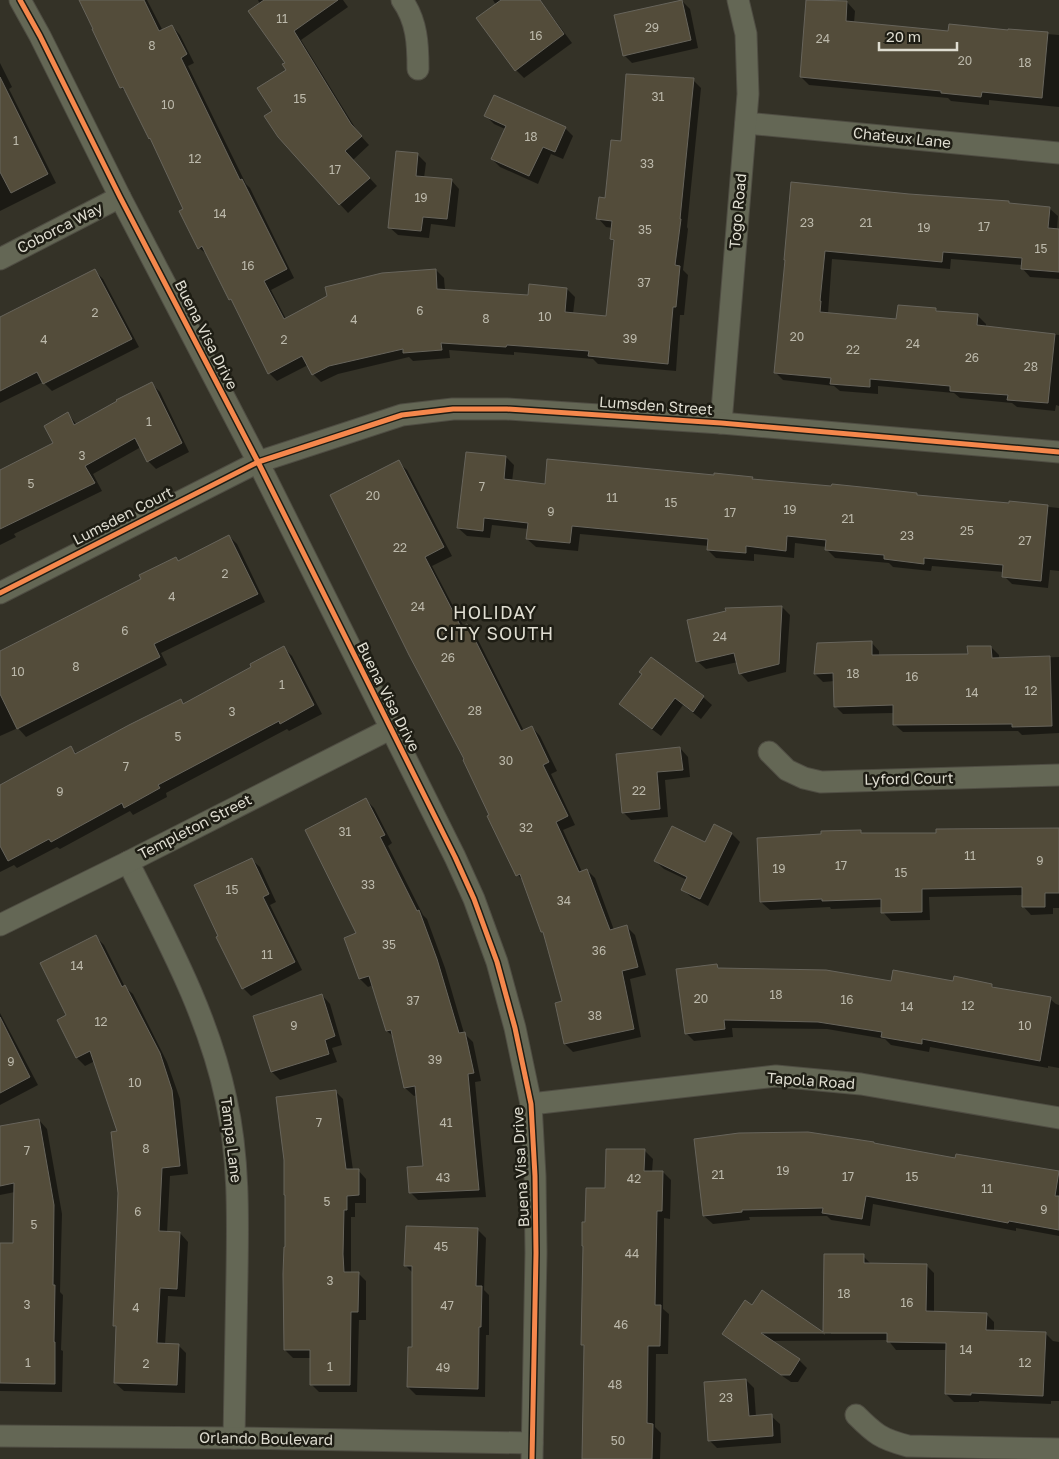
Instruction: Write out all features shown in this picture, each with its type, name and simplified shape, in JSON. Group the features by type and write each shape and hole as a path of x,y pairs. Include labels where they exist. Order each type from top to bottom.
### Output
{"street":[{"name":"Buena Visa Drive","path":"20,0 258,462 455,857 481,917 497,962 507,997 531,1104 535,1168 536,1254 532,1451"},
{"path":"402,0 412,18 416,31 418,69"},
{"name":"Togo Road","path":"721,423 746,123 748,65 746,34 738,0"},
{"name":"Chateux Lane","path":"746,123 1059,153"},
{"name":"Coborca Way","path":"0,259 120,197"},
{"name":"Lumsden Street","path":"258,462 402,415 453,409 507,409 721,423 1059,452"},
{"name":"Lumsden Court","path":"0,593 258,462"},
{"name":"Templeton Street","path":"0,925 390,728"},
{"name":"Lyford Court","path":"769,752 787,770 804,778 822,782 1059,776"},
{"name":"Tampa Lane","path":"128,862 193,996 214,1053 232,1124 236,1158 238,1212 234,1438"},
{"name":"Tapola Road","path":"531,1104 776,1076 861,1084 1059,1118"},
{"path":"856,1415 874,1433 890,1442 908,1446 1059,1449"},
{"name":"Orlando Boulevard","path":"0,1436 234,1438 532,1451"}],"building":[{"path":"79,0 144,0 159,31 172,25 187,54 181,58 240,180 242,179 287,269 264,281 284,319 327,296 325,287 382,273 436,269 437,289 528,295 529,284 567,288 565,312 606,316 614,240 610,239 612,221 596,219 599,197 605,198 611,140 621,141 626,74 694,78 675,265 680,266 676,307 673,307 668,364 588,356 589,351 507,345 506,347 441,343 442,350 403,353 403,349 329,366 312,375 302,356 268,374 202,246 198,249 179,211 183,209 150,138 123,87 120,88"},
{"path":"264,0 338,0 294,31 351,124 362,136 345,151 370,178 339,205 278,137 264,116 272,111 257,88 286,70 282,64 285,63 248,11"},
{"path":"501,0 540,0 564,34 515,71 476,18"},
{"path":"682,0 691,40 623,56 614,15"},
{"path":"806,0 847,1 846,21 948,31 949,24 1048,32 1042,98 982,92 981,97 941,93 941,91 800,77"},
{"path":"0,77 48,174 11,193 0,172"},
{"path":"494,95 566,127 555,152 543,147 529,176 491,159 506,126 484,116"},
{"path":"396,151 418,153 416,176 452,179 447,219 423,217 421,231 388,228"},
{"path":"791,182 909,194 1009,201 1009,203 1050,207 1048,228 1059,229 1059,272 1021,269 1022,258 943,252 942,262 825,251 820,301 820,312 896,319 898,305 936,308 936,311 978,314 977,325 1055,334 1048,403 1007,400 1008,395 950,391 950,386 870,379 870,387 830,384 831,378 774,373"},
{"path":"95,269 132,339 43,384 37,372 0,391 0,317"},
{"path":"152,382 182,443 147,462 135,438 85,466 95,483 0,529 0,470 53,443 44,426 68,412 74,425 116,400"},
{"path":"466,452 506,456 504,479 545,484 547,459 714,475 714,473 753,477 752,479 831,486 832,484 917,493 917,495 1048,505 1041,581 1002,577 1003,565 924,558 924,564 884,559 884,555 825,550 826,540 787,536 786,551 746,546 746,553 707,550 708,539 572,526 570,543 526,539 528,523 484,518 483,531 457,528"},
{"path":"399,460 444,547 425,557 461,627 467,624 521,731 532,726 549,762 543,765 568,816 556,822 579,872 587,869 610,930 627,925 638,967 622,971 634,1029 564,1044 555,1003 562,1001 543,932 541,932 520,874 516,876 487,816 489,815 464,759 409,655 330,495"},
{"path":"229,535 258,594 154,644 160,657 17,729 0,694 0,651 141,579 139,575 176,557 178,561"},
{"path":"782,606 779,664 739,674 734,653 696,662 687,620 726,611 725,608"},
{"path":"872,641 872,655 968,654 967,646 991,646 992,658 1050,656 1052,726 1012,727 1012,724 893,725 893,705 834,707 833,673 814,674 817,643"},
{"path":"284,646 314,705 280,724 279,721 158,785 160,788 124,808 122,803 51,842 49,839 8,861 0,846 0,785 71,746 75,754 181,699 183,704 251,667 250,664"},
{"path":"651,657 704,696 693,712 675,698 652,729 619,704 642,674 639,672"},
{"path":"680,747 683,770 657,772 660,809 622,813 616,754"},
{"path":"366,798 385,835 380,837 417,911 419,910 437,959 459,1033 465,1032 474,1073 468,1074 479,1190 409,1193 407,1167 423,1166 415,1086 404,1088 391,1030 386,1031 369,976 359,979 344,938 356,933 305,830"},
{"path":"714,824 732,833 700,899 681,890 687,877 654,861 672,826 705,842"},
{"path":"1059,828 1059,893 1045,893 1045,907 1022,907 1022,887 922,889 922,912 881,913 881,899 760,902 757,838 821,834 821,831 861,830 861,833 936,833 936,829"},
{"path":"252,858 269,894 263,897 295,962 242,989 216,937 218,936 194,885"},
{"path":"96,935 122,987 125,985 160,1053 172,1090 180,1166 162,1168 159,1231 180,1232 177,1289 160,1288 157,1343 179,1344 177,1385 114,1383 116,1326 113,1326 118,1193 111,1132 117,1131 90,1051 76,1058 57,1020 66,1015 40,963"},
{"path":"717,964 718,968 826,970 891,981 893,970 953,981 954,976 992,984 992,987 1051,997 1040,1061 922,1039 922,1044 881,1037 882,1032 818,1022 724,1020 725,1029 685,1034 676,969"},
{"path":"322,994 335,1036 325,1040 329,1054 271,1072 253,1016"},
{"path":"0,1017 30,1077 0,1093"},
{"path":"336,1090 346,1169 359,1169 359,1195 347,1196 347,1210 344,1210 343,1254 344,1272 359,1272 358,1312 351,1312 350,1385 310,1385 310,1350 284,1350 284,1160 276,1097"},
{"path":"39,1119 54,1205 55,1384 0,1383 0,1243 13,1243 14,1183 0,1186 0,1126"},
{"path":"808,1132 874,1142 955,1158 956,1154 1059,1171 1055,1196 1059,1196 1059,1230 1009,1221 1008,1223 866,1196 862,1219 822,1213 823,1208 742,1210 742,1212 703,1216 694,1139 739,1133"},
{"path":"606,1149 645,1149 644,1171 663,1171 662,1211 657,1211 655,1305 661,1305 660,1346 648,1346 647,1423 653,1424 652,1459 582,1459 584,1345 581,1345 582,1222 585,1222 586,1188 605,1188"},
{"path":"406,1226 478,1228 476,1286 482,1286 478,1389 407,1387 408,1347 412,1347 412,1266 404,1266"},
{"path":"824,1254 864,1254 864,1263 927,1264 926,1311 987,1313 986,1330 1046,1332 1043,1396 971,1393 971,1395 945,1394 946,1343 887,1342 887,1333 761,1333 800,1359 790,1375 781,1375 722,1334 745,1300 752,1305 762,1290 823,1332"},
{"path":"746,1379 749,1416 772,1414 773,1436 708,1441 704,1382"}],"cycle path":[{"path":"20,0 258,462 455,857 474,899 497,962 515,1028 531,1104 535,1176 536,1253 532,1459"},
{"path":"0,593 258,462 402,415 453,409 507,409 721,423 1059,452"}],"district":[{"name":"HOLIDAY CITY SOUTH","path":"495,623"}]}
